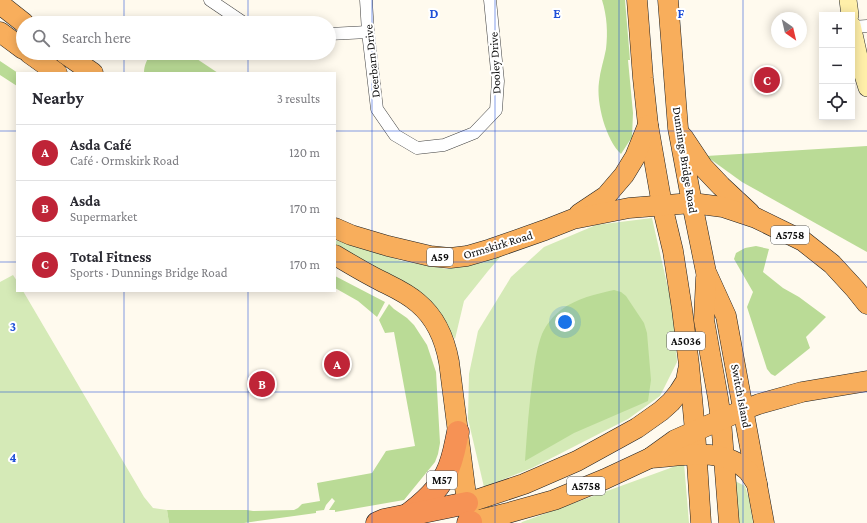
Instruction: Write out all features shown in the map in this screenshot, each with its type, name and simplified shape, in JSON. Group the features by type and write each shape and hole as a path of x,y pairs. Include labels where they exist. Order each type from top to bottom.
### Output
{"highway":[{"name":"A5036","path":"637,0 648,125 662,205 673,251 689,365 701,523"},
{"name":"Dunnings Bridge Road","path":"668,0 678,128 706,272"},
{"path":"0,4 16,17"},
{"path":"0,32 16,44"},
{"path":"39,60 56,72"},
{"path":"74,60 92,72"},
{"path":"573,219 606,196 624,175 635,157 648,125"},
{"name":"A5758","path":"678,128 703,167 721,186 756,218"},
{"path":"662,205 692,203"},
{"name":"A5758","path":"692,203 723,207 756,218 803,241 832,264 867,304"},
{"name":"A59","path":"573,219 629,208 662,205"},
{"name":"Ormskirk Road","path":"336,228 351,235 388,246 430,256 450,258 467,256 485,251 573,219"},
{"path":"336,257 409,296 426,311 435,322 447,349 452,378 469,518"},
{"path":"706,272 704,320 721,420 729,523"},
{"name":"Switch Island","path":"706,272 726,316 764,523"},
{"path":"469,518 524,484 577,461 637,428 671,402 686,381 689,365"},
{"name":"A5758","path":"515,516 605,479 650,458 675,440 743,410 802,392 867,381"},
{"name":"M57","path":"406,516 436,490 446,474 453,454 458,432"},
{"path":"650,458 696,454 724,458 735,463 748,472 757,484"},
{"name":"M57","path":"377,523 384,520 406,516 469,518"},
{"path":"469,518 515,516"}],"main road":[{"path":"848,0 850,12"},
{"path":"855,39 867,88"}],"street":[{"path":"210,0 234,16"},
{"name":"Deerbarn Drive","path":"366,0 368,32 377,109 395,135 417,148 444,145"},
{"name":"Dooley Drive","path":"444,145 474,133 496,110 498,81 490,0"},
{"path":"855,26 867,26"},
{"path":"336,34 368,32"}],"green space":[{"path":"602,0 625,0 630,60 628,60 633,113 632,137 621,154 611,140 607,131 603,121 599,100 598,91 607,37 607,24"},
{"path":"147,60 198,60 216,72 144,72"},
{"path":"0,61 16,72 16,85 0,75"},
{"path":"867,146 867,252 742,182 706,156"},
{"path":"652,218 673,310 677,362 660,396 628,419 532,468 484,487 468,419 469,374 478,331 511,277 544,247 596,225"},
{"path":"336,240 402,261 447,269 502,255 464,301 455,339 438,314 336,250"},
{"path":"756,246 769,249 763,272 783,288 799,297 826,317 806,337 810,348 775,376 767,369 747,307 753,292 734,259 736,253 745,248"},
{"path":"13,275 16,280 16,292 24,292 144,497 153,508 167,510 169,523 0,523 0,282"},
{"path":"336,277 385,302 377,317 358,301 336,289"},
{"path":"614,290 621,292 626,296 644,323 647,333 651,380 648,401 574,433 525,461 529,408 536,355 542,334 555,315 567,306 587,297"},
{"path":"389,304 414,325 427,345 436,372 440,443 438,454 435,462 404,500 335,512 335,510 329,510 335,501 332,498 324,510 316,511 316,513 244,523 169,523 167,510 294,510 302,504 320,501 317,483 372,473 386,451 415,446 394,332 385,333 379,320"},
{"path":"684,463 689,523 521,523 522,522"},
{"path":"735,481 745,486 753,523 739,523"}],"place":[{"name":"Total Fitness","path":"767,80"},
{"name":"Asda Café","path":"337,364"},
{"name":"Asda","path":"262,384"}]}
